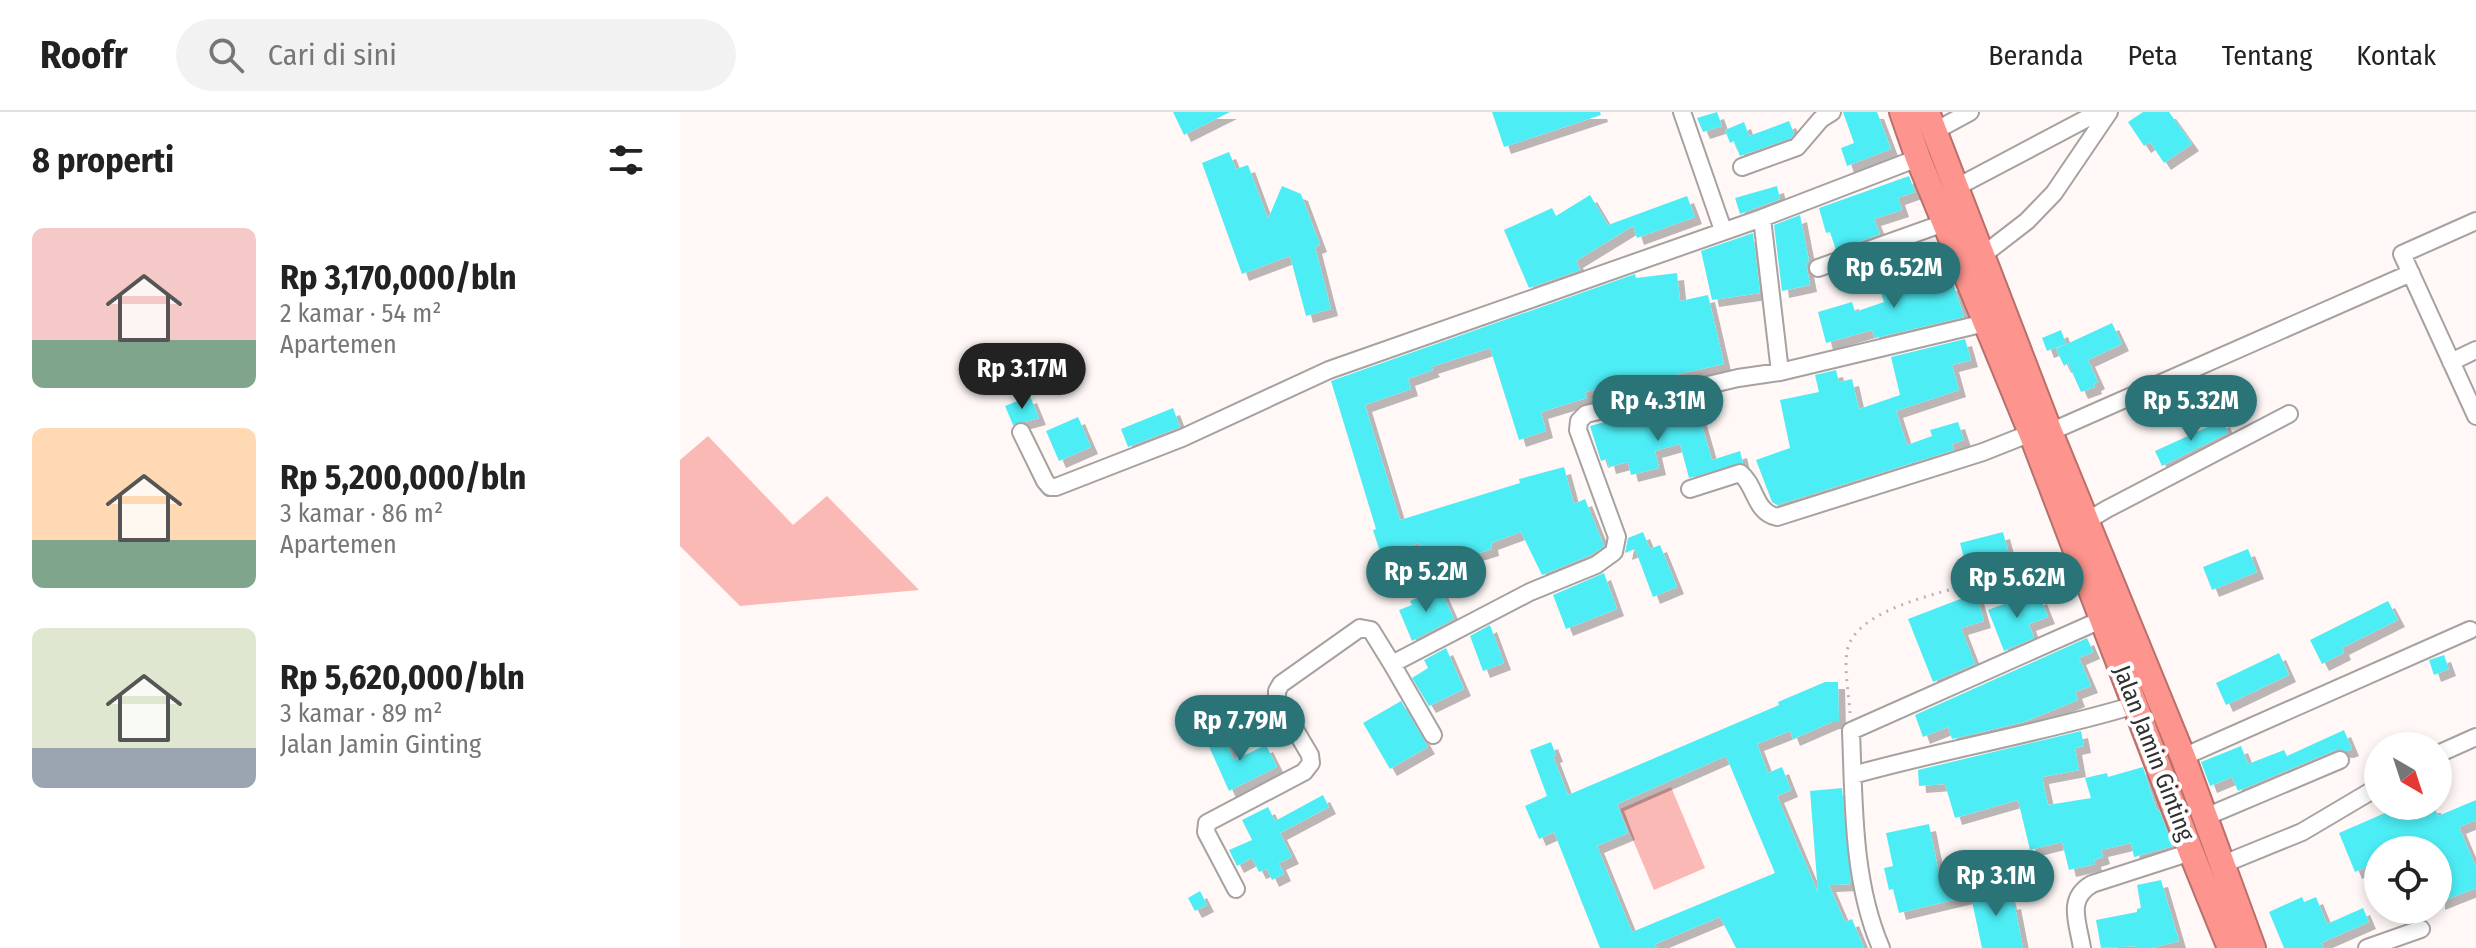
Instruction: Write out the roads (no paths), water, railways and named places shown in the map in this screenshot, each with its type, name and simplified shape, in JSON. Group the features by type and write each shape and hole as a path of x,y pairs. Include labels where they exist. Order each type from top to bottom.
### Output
{"highway":[{"name":"Jalan Jamin Ginting","path":"1902,112 1985,323 2087,521 2183,757 2253,948"},
{"name":"Jalan Jamin Ginting","path":"1931,121 1983,255 2103,619 2230,948"}],"street":[{"path":"1682,112 1723,230"},
{"path":"1742,167 1797,147 1821,119 1832,112"},
{"path":"1931,121 1970,112"},
{"path":"1957,187 2099,112"},
{"path":"1983,255 2027,221 2054,193 2109,112"},
{"path":"1021,432 1045,481 1050,487 1056,487 1182,438 1329,370 1762,218 1918,158"},
{"path":"1762,218 1780,372"},
{"path":"2476,221 2402,254 2476,416"},
{"path":"1818,268 1944,223"},
{"path":"1690,489 1743,474 1762,509 1768,515 1777,517 2041,433 2411,273"},
{"path":"1392,664 1530,592 1610,557 1617,537 1578,430 1579,421 1586,414 1985,323"},
{"path":"2451,362 2476,350"},
{"path":"2087,521 2289,414"},
{"path":"1881,948 1872,926 1857,860 1851,731 2103,619"},
{"path":"1236,889 1206,832 1207,823 1304,772 1311,763 1310,755 1277,699 1278,687 1360,628 1371,630 1433,735"},
{"path":"2183,757 2470,630"},
{"path":"1853,775 1938,752 2074,723 2135,705"},
{"path":"2452,748 2476,737"},
{"path":"2203,818 2340,760"},
{"path":"2221,865 2302,832 2364,795"},
{"path":"2082,948 2075,901 2080,891 2092,884 2191,852"},
{"path":"2367,948 2421,929"}]}
